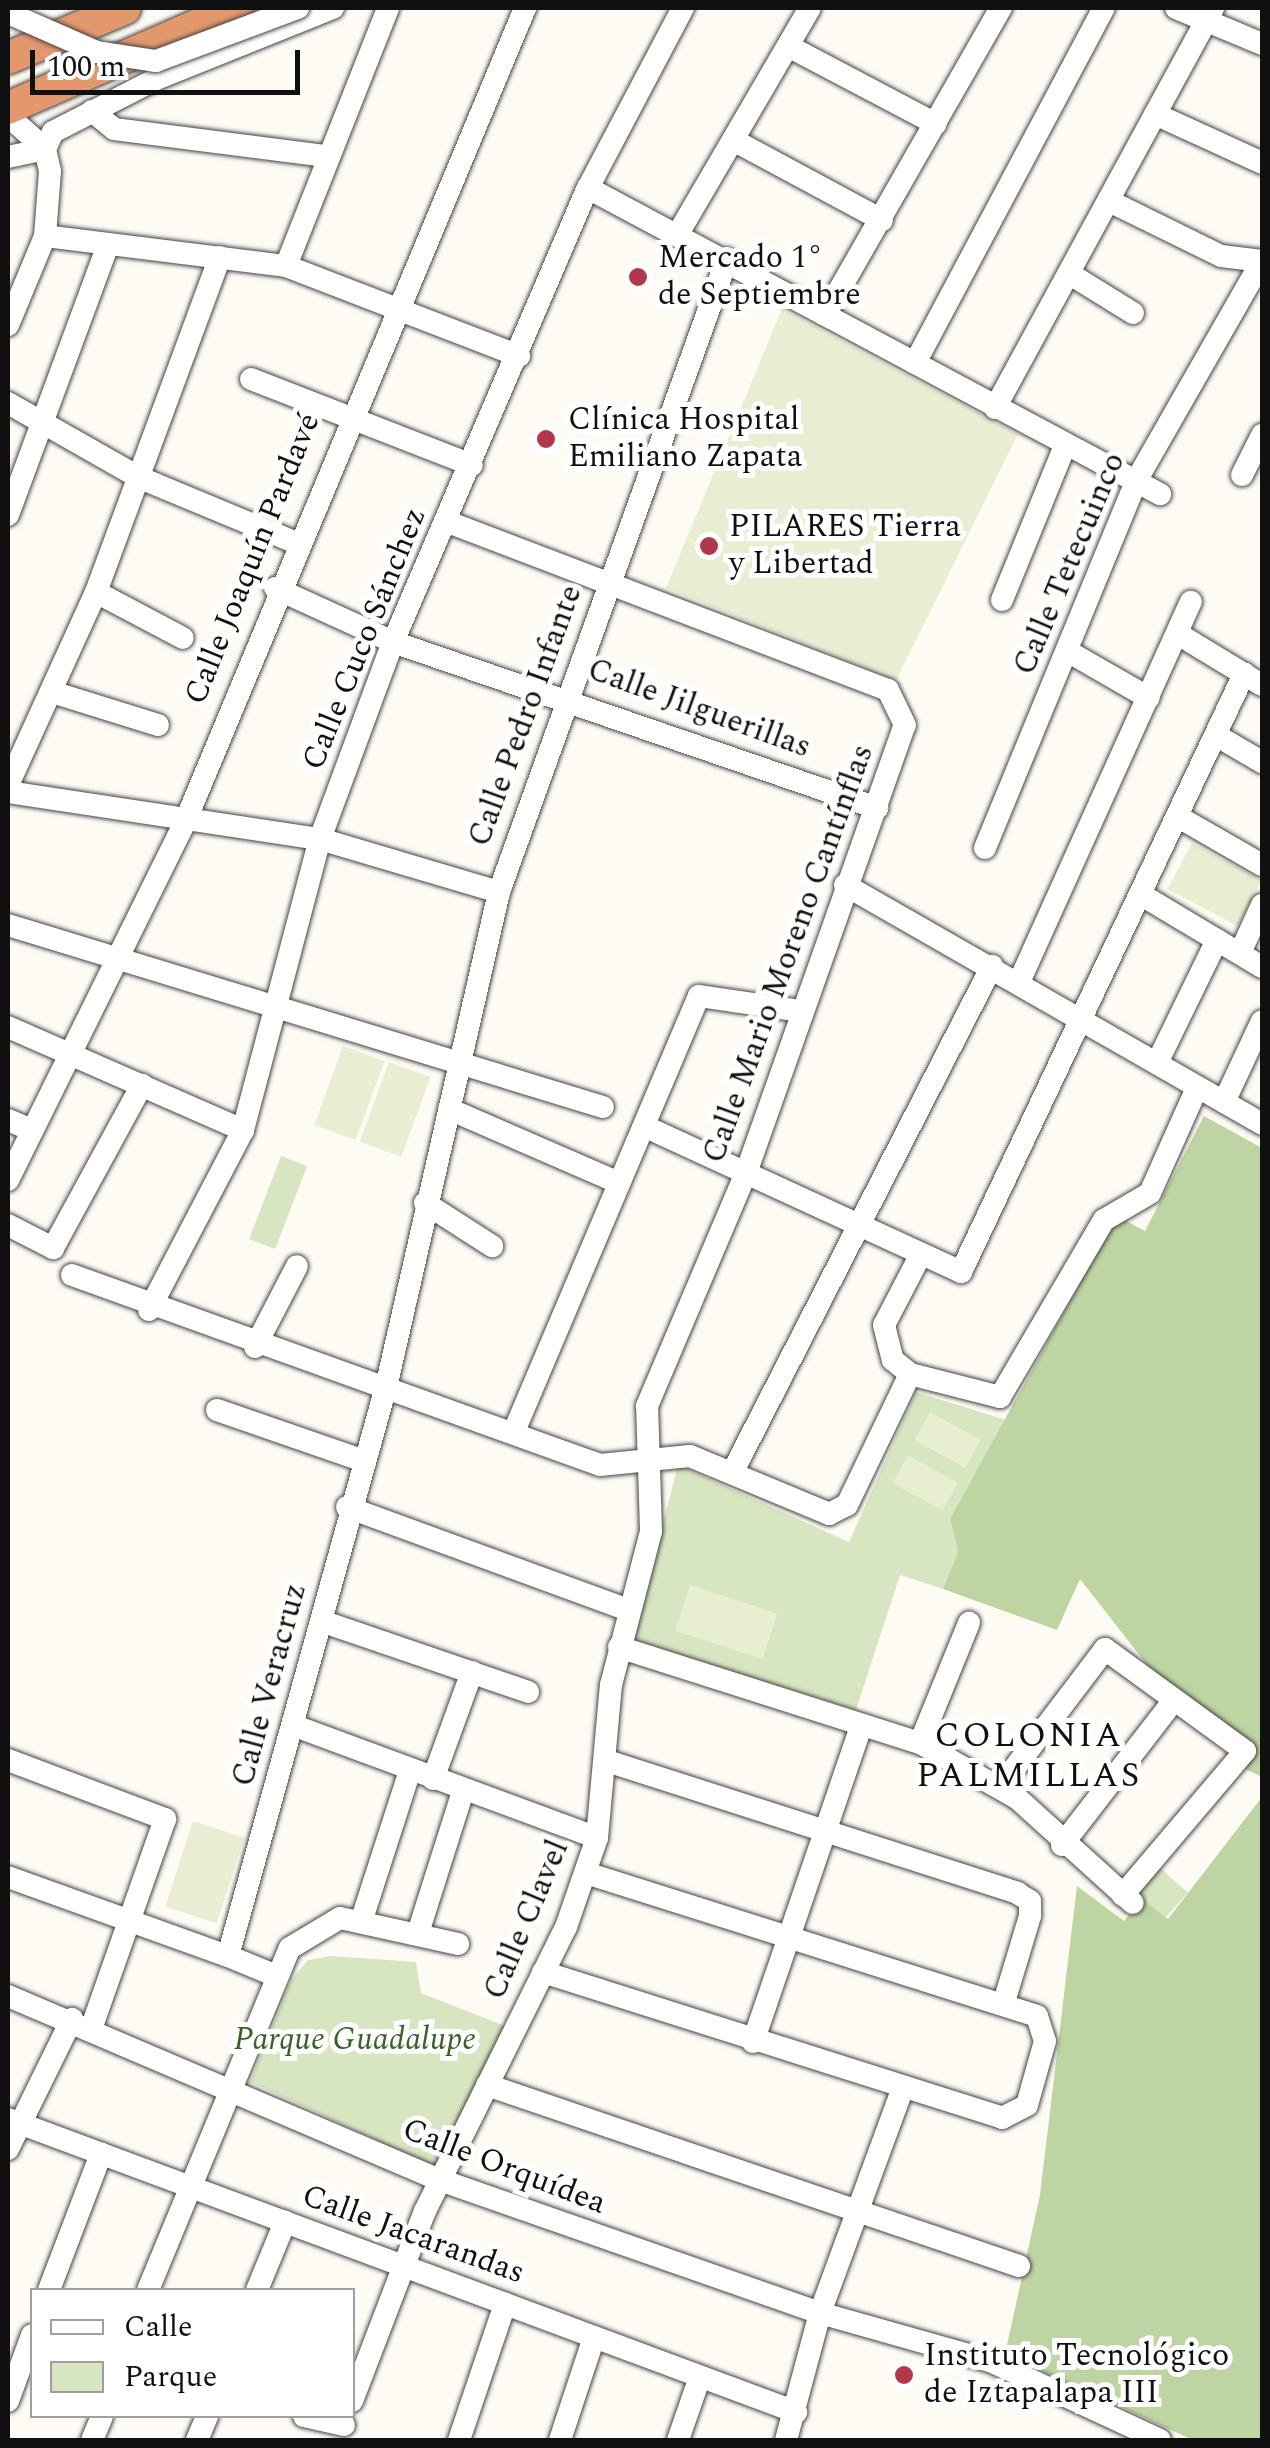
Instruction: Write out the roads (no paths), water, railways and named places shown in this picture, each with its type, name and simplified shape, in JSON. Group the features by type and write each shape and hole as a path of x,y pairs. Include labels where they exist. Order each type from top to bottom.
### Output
{"highway":[{"path":"8,58 125,8"},
{"path":"13,117 237,8"}],"street":[{"path":"8,10 97,52 156,60 298,8"},
{"path":"8,325 45,236 45,149 54,132 92,111 333,8"},
{"path":"286,266 326,156 388,8"},
{"name":"Calle Joaquín Pardavé","path":"8,1180 188,815 294,542 525,8"},
{"name":"Calle Cuco Sánchez","path":"149,1310 242,1130 282,1006 320,838 393,642 588,188 683,8"},
{"path":"679,232 810,8"},
{"path":"824,315 882,220 1000,8"},
{"path":"916,364 1104,8"},
{"path":"1176,8 1210,14 1262,44"},
{"path":"995,408 1210,14"},
{"path":"788,46 936,124"},
{"path":"92,111 114,129 326,156"},
{"path":"1156,114 1262,164"},
{"path":"13,117 45,149"},
{"path":"735,141 882,220"},
{"path":"8,157 45,149"},
{"path":"588,188 679,232 824,315 1160,494"},
{"path":"1109,201 1221,256 1262,261"},
{"path":"45,236 107,248 286,266 518,356"},
{"path":"8,515 107,248"},
{"path":"220,257 96,592 8,789 320,838 499,892"},
{"name":"Calle Pedro Infante","path":"386,1383 424,1202 499,892 727,259"},
{"name":"Calle Tetecuinco","path":"985,848 1136,482 1262,261"},
{"path":"1070,274 1132,312"},
{"path":"251,379 349,412 472,464"},
{"path":"8,403 46,418 138,477 294,542"},
{"path":"1242,475 1262,435"},
{"path":"1002,600 1065,446"},
{"name":"Calle Mario Moreno Cantínflas","path":"447,522 611,578 888,690 905,725 845,885 746,1173 647,1406 650,1460"},
{"name":"Calle Jilguerillas","path":"275,588 393,642 568,696 877,808"},
{"path":"96,592 183,638"},
{"path":"1020,980 1191,602"},
{"path":"644,1126 962,1272 1086,1020 1218,737 1253,680 1178,634"},
{"path":"1068,652 1150,698"},
{"path":"52,692 158,725"},
{"path":"1218,737 1262,762"},
{"path":"1182,819 1262,866"},
{"path":"845,885 1020,980 1262,1124"},
{"path":"1144,897 1262,967"},
{"path":"1240,953 1262,905"},
{"path":"8,924 602,1108"},
{"path":"1157,1063 1217,940"},
{"path":"732,1473 992,966"},
{"path":"515,1429 699,996 801,1011"},
{"path":"1224,1102 1262,1021"},
{"path":"8,1027 74,1052 242,1130"},
{"path":"8,1225 52,1248 142,1085"},
{"path":"921,1254 884,1325 893,1360 910,1374 1000,1398 1104,1220 1158,1180 1197,1088"},
{"path":"449,1109 619,1183"},
{"path":"8,1120 32,1130"},
{"path":"424,1202 492,1246"},
{"path":"255,1348 297,1266"},
{"path":"72,1275 149,1310 255,1348 386,1383 515,1429 600,1465 690,1456 840,1513 910,1374"},
{"name":"Calle Veracruz","path":"228,1956 295,1726 361,1460 386,1383"},
{"path":"216,1410 361,1460"},
{"name":"Calle Clavel","path":"355,2393 440,2180 544,1972 597,1838 618,1647 650,1531 650,1460"},
{"path":"348,1508 630,1610"},
{"path":"321,1622 528,1692"},
{"path":"920,1743 969,1623"},
{"path":"618,1647 920,1743 1000,1786 1062,1845 1128,1899 1245,1751 1105,1649 1000,1786"},
{"path":"432,1779 472,1672"},
{"path":"1062,1845 1174,1700"},
{"path":"295,1726 597,1838"},
{"path":"753,2042 861,1726"},
{"path":"8,1760 155,1808 165,1832 132,1920 82,2022 13,2121 8,2149"},
{"path":"607,1761 826,1826 1030,1901 1004,2002"},
{"path":"362,1919 410,1770"},
{"path":"418,1933 463,1791"},
{"path":"544,1972 753,2042 1002,2118 1027,2105 1046,2027 1004,2002 584,1873"},
{"path":"8,1877 274,1975"},
{"path":"149,2288 186,2185 274,1975 302,1934 362,1919 458,1944"},
{"name":"Calle Orquídea","path":"8,1996 82,2022 440,2180 820,2314 990,2361 1160,2440"},
{"path":"488,2085 1019,2266"},
{"path":"786,2440 820,2314 903,2088"},
{"name":"Calle Jacarandas","path":"13,2121 796,2412"},
{"path":"50,2288 101,2154"},
{"path":"258,2288 285,2222"},
{"path":"459,2440 506,2304"},
{"path":"560,2440 594,2337"},
{"path":"8,2400 30,2341"},
{"path":"678,2440 700,2376"},
{"path":"311,2418 343,2427"}],"place":[{"name":"Mercado 1° de Septiembre","path":"638,277"},
{"name":"Clínica Hospital Emiliano Zapata","path":"546,439"},
{"name":"PILARES Tierra y Libertad","path":"709,546"},
{"name":"Instituto Tecnológico de Iztapalapa III","path":"904,2375"}],"district":[{"name":"COLONIA PALMILLAS","path":"1029,1756"}],"park label":[{"name":"Parque Guadalupe","path":"355,2040"}]}
